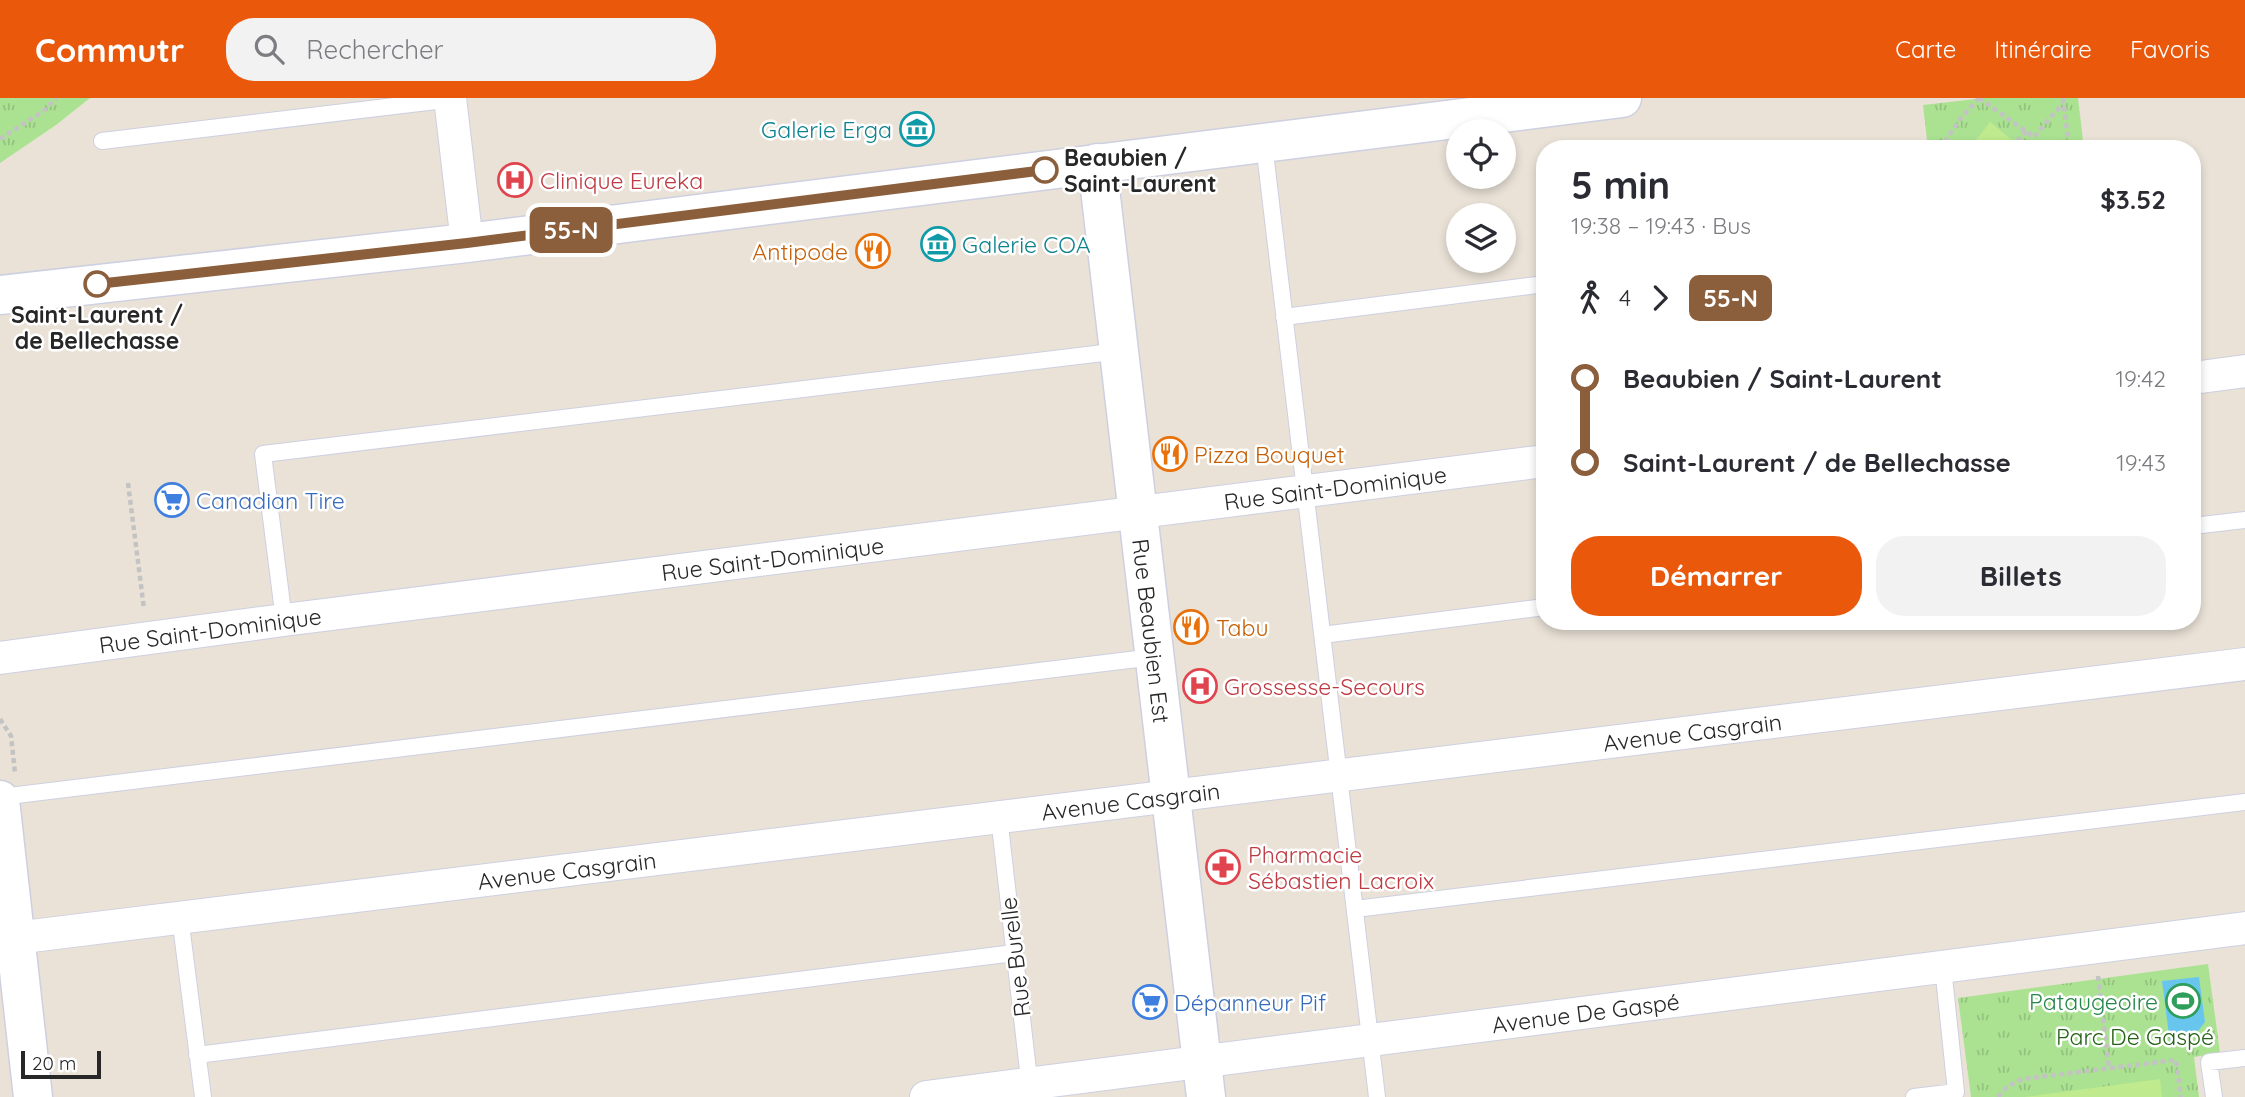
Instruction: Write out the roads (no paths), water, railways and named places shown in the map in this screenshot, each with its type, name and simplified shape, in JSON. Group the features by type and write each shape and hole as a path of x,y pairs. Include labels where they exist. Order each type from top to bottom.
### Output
{"main road":[{"path":"0,295 467,243 1264,142 1426,110 1622,98"},
{"name":"Rue Beaubien Est","path":"1097,163 1204,1080"},
{"path":"0,799 33,1097"}],"street":[{"path":"453,98 467,243"},
{"path":"2201,377 2245,372"},
{"name":"Rue Saint-Dominique","path":"0,658 1536,462"},
{"name":"Avenue Casgrain","path":"15,938 2245,664"},
{"name":"Avenue De Gaspé","path":"926,1097 1204,1080 1370,1041 2245,928"}],"lane":[{"path":"102,141 453,98"},
{"path":"1264,142 1377,1097"},
{"path":"1284,317 1536,285"},
{"path":"284,620 262,454 1120,351"},
{"path":"2201,525 2245,520"},
{"path":"1322,635 1536,608"},
{"path":"0,799 1154,657"},
{"path":"1355,909 2245,802"},
{"name":"Rue Burelle","path":"999,817 1030,1091"},
{"path":"180,917 203,1097"},
{"path":"197,1055 1014,953"},
{"path":"1914,1097 1956,1091 1943,967"},
{"path":"2214,1097 2209,1062 2245,1058"}],"water":[{"name":"Pataugeoire","path":"2199,977 2205,1022 2190,1041 2170,1043 2162,981"}],"place":[{"name":"Galerie Erga","path":"917,129"},
{"name":"Beaubien / Saint-Laurent","path":"1045,170"},
{"name":"Clinique Eureka","path":"515,180"},
{"name":"Galerie COA","path":"938,244"},
{"name":"Antipode","path":"873,251"},
{"name":"Saint-Laurent / de Bellechasse","path":"97,284"},
{"name":"Pizza Bouquet","path":"1170,454"},
{"name":"Canadian Tire","path":"172,500"},
{"name":"Tabu","path":"1191,627"},
{"name":"Grossesse-Secours","path":"1200,686"},
{"name":"Pharmacie Sébastien Lacroix","path":"1223,867"},
{"name":"Pataugeoire","path":"2183,1001"},
{"name":"Dépanneur Pif","path":"1150,1002"}],"park label":[{"name":"Parc De Gaspé","path":"2135,1036"}]}
